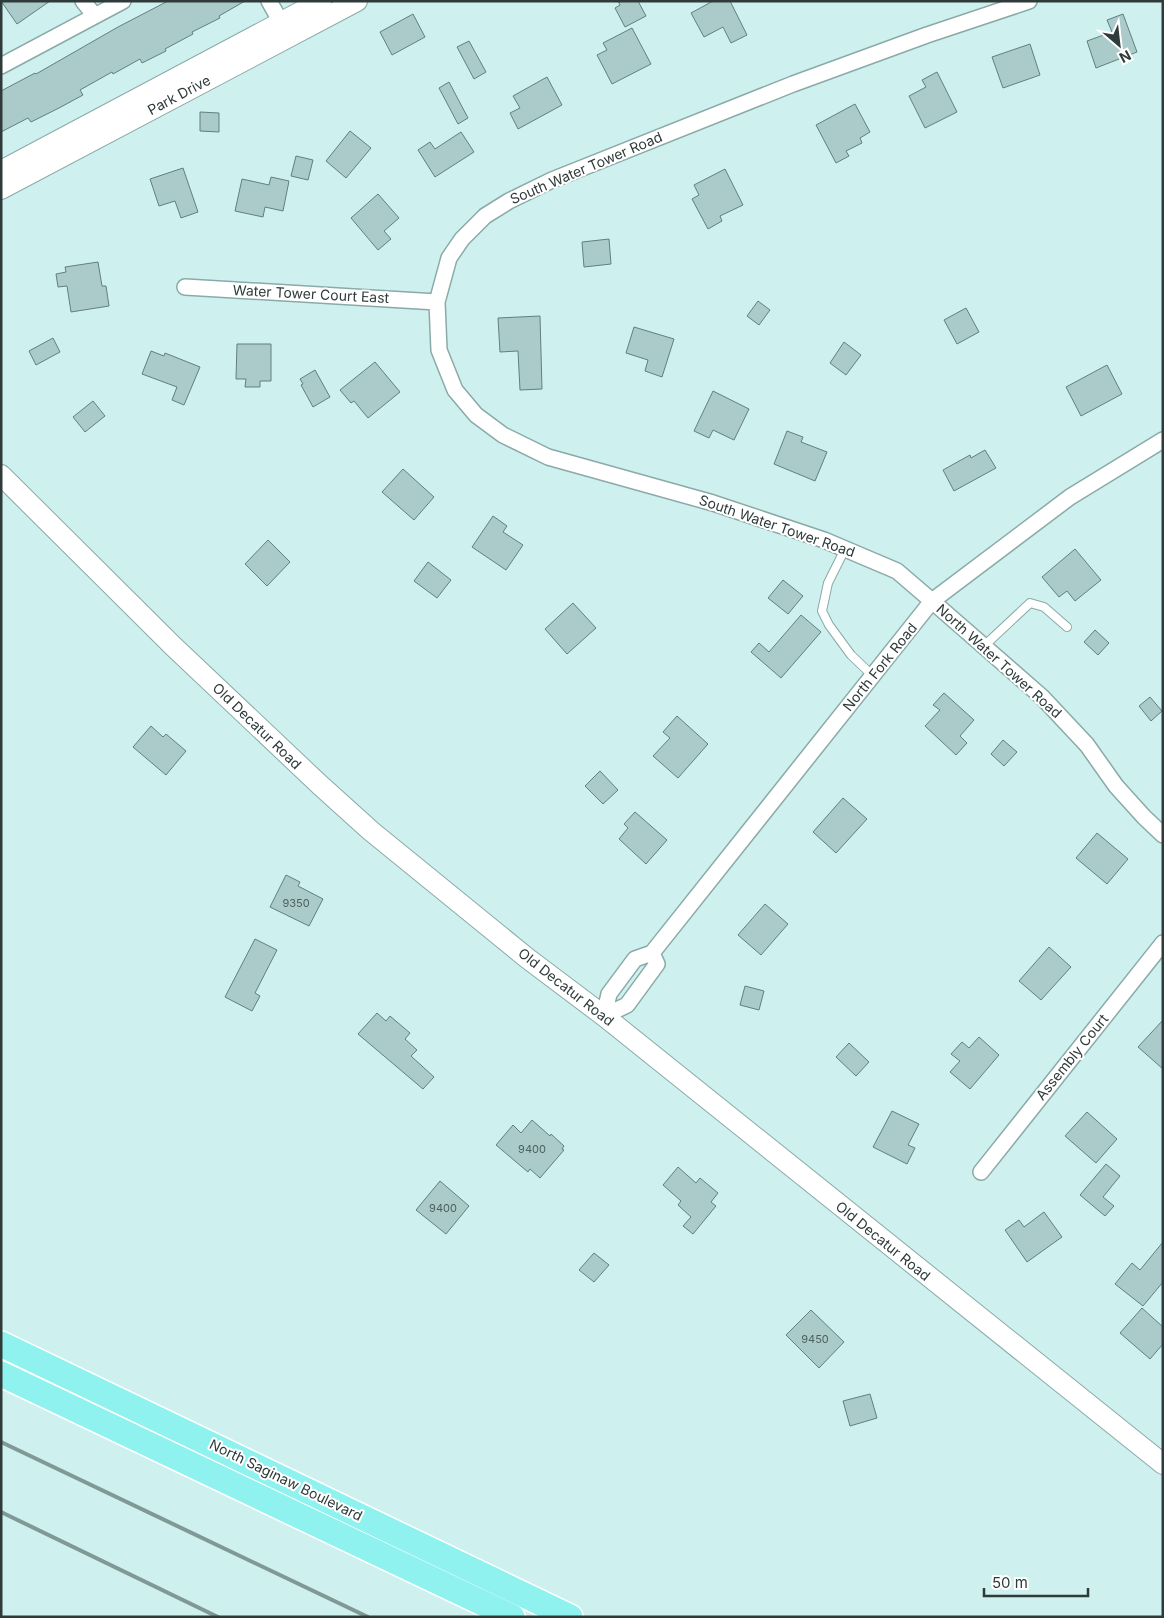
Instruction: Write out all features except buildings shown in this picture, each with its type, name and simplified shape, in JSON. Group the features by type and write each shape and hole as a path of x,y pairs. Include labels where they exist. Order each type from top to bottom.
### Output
{"main road":[{"name":"North Saginaw Boulevard","path":"1,1344 570,1617"},
{"name":"North Saginaw Boulevard","path":"1,1374 512,1617"}],"street":[{"path":"83,1 94,16"},
{"path":"1,66 124,1"},
{"path":"269,1 285,30"},
{"name":"Park Drive","path":"1,189 285,30 321,1"},
{"name":"Park Drive","path":"1,171 285,30 357,1"},
{"name":"South Water Tower Road","path":"932,601 896,571 845,548 713,503 548,457 503,435 476,415 456,390 439,350 437,302 450,258 462,238 485,216 508,201 552,180 793,84 927,35 1029,1"},
{"name":"Water Tower Court East","path":"185,287 437,302"},
{"name":"North Fork Road","path":"604,1016 609,994 635,959 652,953 932,601 1070,497 1163,440"},
{"name":"Old Decatur Road","path":"1,475 173,646 371,831 527,958 604,1016 1160,1457"},
{"name":"North Water Tower Road","path":"932,601 1042,697 1087,745 1116,786 1163,835"},
{"name":"Assembly Court","path":"981,1172 1163,943"},
{"path":"604,1016 627,1005 657,964 652,953"}],"lane":[{"path":"845,548 828,584 822,611 829,625 851,655 872,676"},
{"path":"984,646 1030,602 1044,608 1067,627"}],"railway":[{"path":"1,1442 368,1617"},
{"path":"1,1512 218,1617"}]}
